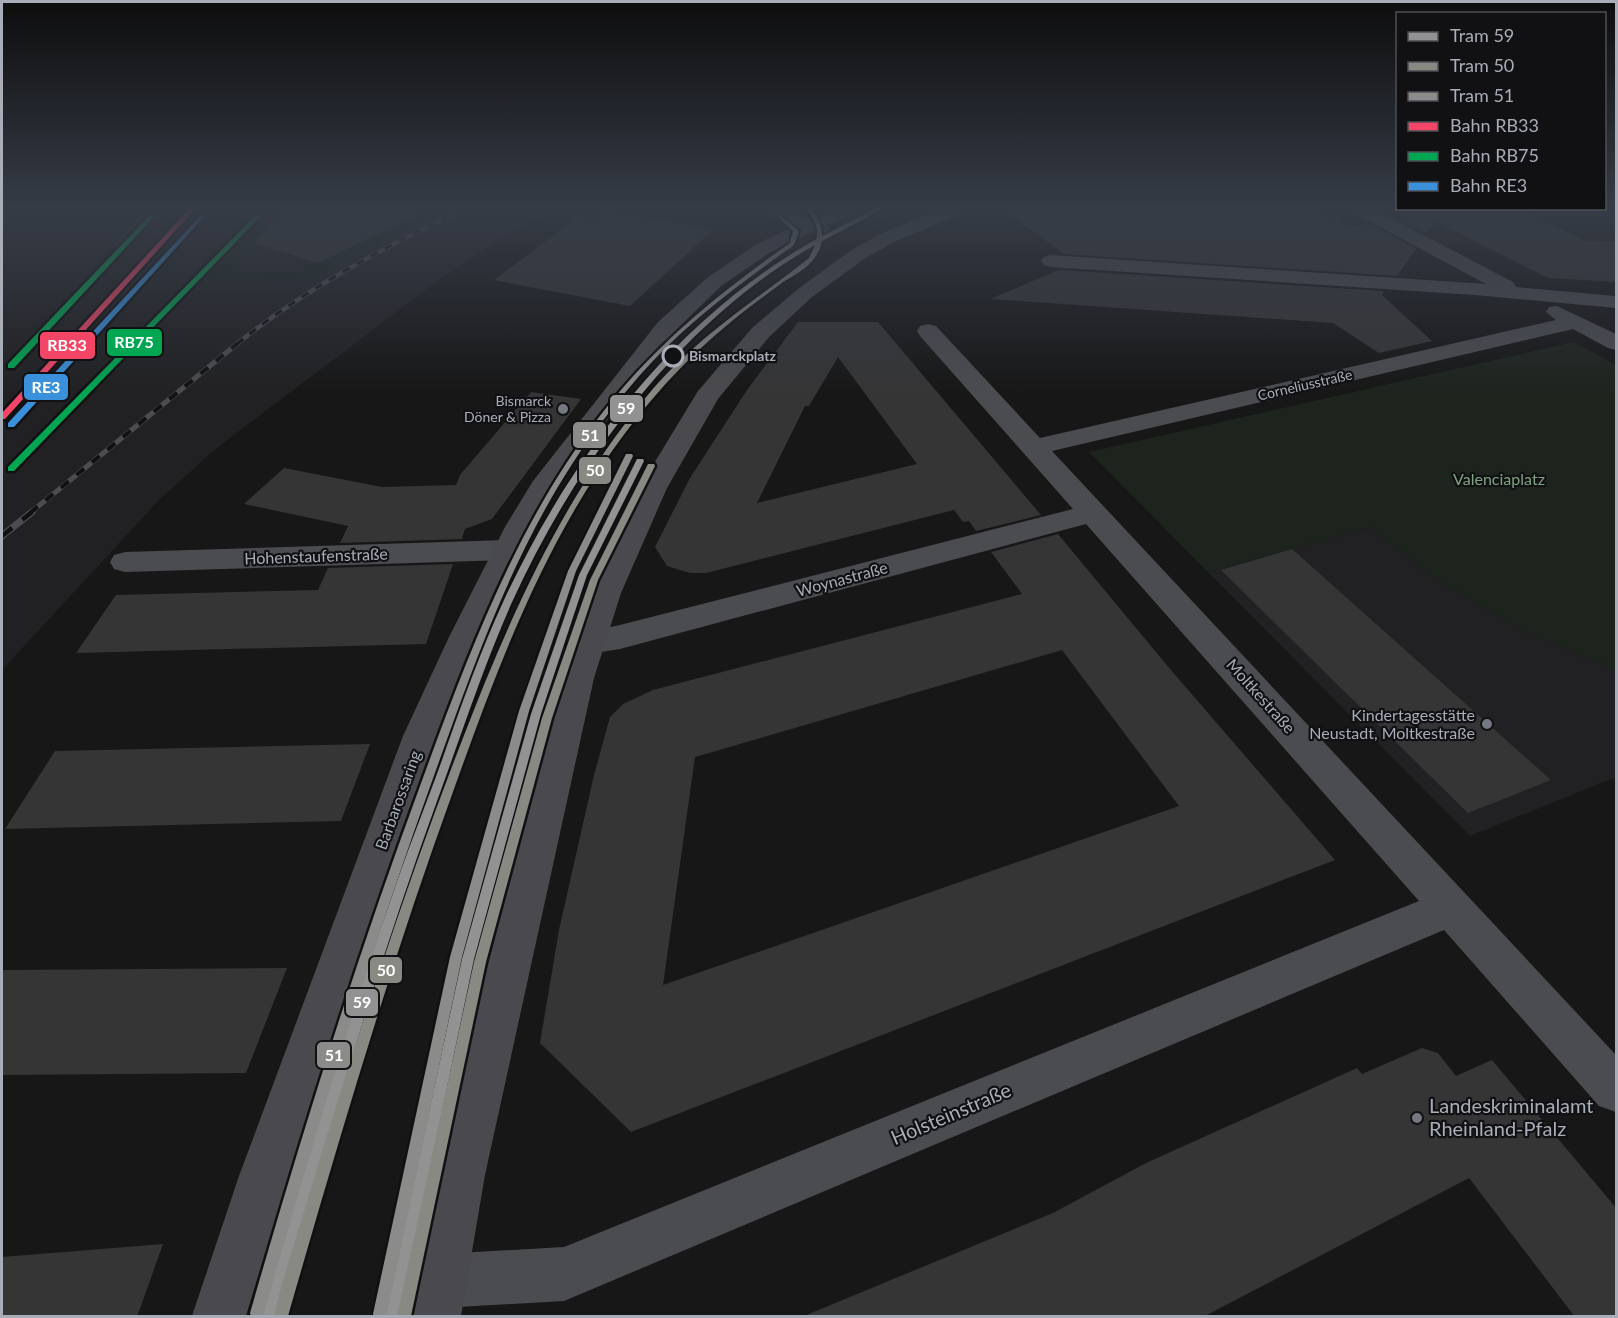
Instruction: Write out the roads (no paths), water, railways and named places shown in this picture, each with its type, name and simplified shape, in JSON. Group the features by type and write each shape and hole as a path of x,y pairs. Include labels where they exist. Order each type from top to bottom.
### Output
{"street":[{"name":"Barbarossaring","path":"219,1317 264,1176 421,736 507,550 543,487 666,327 714,282 732,270"},
{"path":"437,1299 465,1152 577,678 606,593 653,488 707,396 761,332 828,270"},
{"path":"1176,270 1520,293 1617,302"},
{"path":"1475,270 1617,343"},
{"name":"Corneliusstraße","path":"1034,447 1576,322"},
{"name":"Moltkestraße","path":"928,331 1617,1089"},
{"name":"Woynastraße","path":"589,642 620,637 1094,513"},
{"name":"Hohenstaufenstraße","path":"125,562 507,550"},
{"name":"Holsteinstraße","path":"437,1299 564,1274 1452,907"}],"railway":[{"path":"237,344 290,305 347,270"},
{"path":"30,513 238,343"},
{"path":"2,536 32,512"}],"tram line":[{"name":"51","path":"257,1313 316,1111 380,912 467,673 511,570 565,471 597,424 633,379 688,324 757,270"},
{"name":"59","path":"269,1316 324,1127 383,938 486,652 509,599 560,504 589,458 621,414 656,372 694,334 772,270"},
{"name":"50","path":"281,1316 377,996 442,807 504,645 553,541 581,491 613,443 649,397 688,355 747,306 797,270"},
{"name":"51","path":"380,1314 456,957 524,711 572,571 629,456"},
{"name":"59","path":"392,1316 468,959 536,714 583,575 640,461"},
{"name":"50","path":"404,1316 480,962 547,718 594,580 651,466"}],"rail line":[{"name":"RB75","path":"11,366 102,270"},
{"name":"RB33","path":"2,417 137,270"},
{"name":"RE3","path":"11,425 153,270"},
{"name":"RB75","path":"11,469 206,270"}],"place":[{"name":"Bismarckplatz","path":"673,356"},
{"name":"Bismarck Döner & Pizza","path":"563,409"},
{"name":"Kindertagesstätte Neustadt, Moltkestraße","path":"1487,724"},
{"name":"Landeskriminalamt Rheinland-Pfalz","path":"1417,1118"}],"park label":[{"name":"Valenciaplatz","path":"1499,479"}]}
